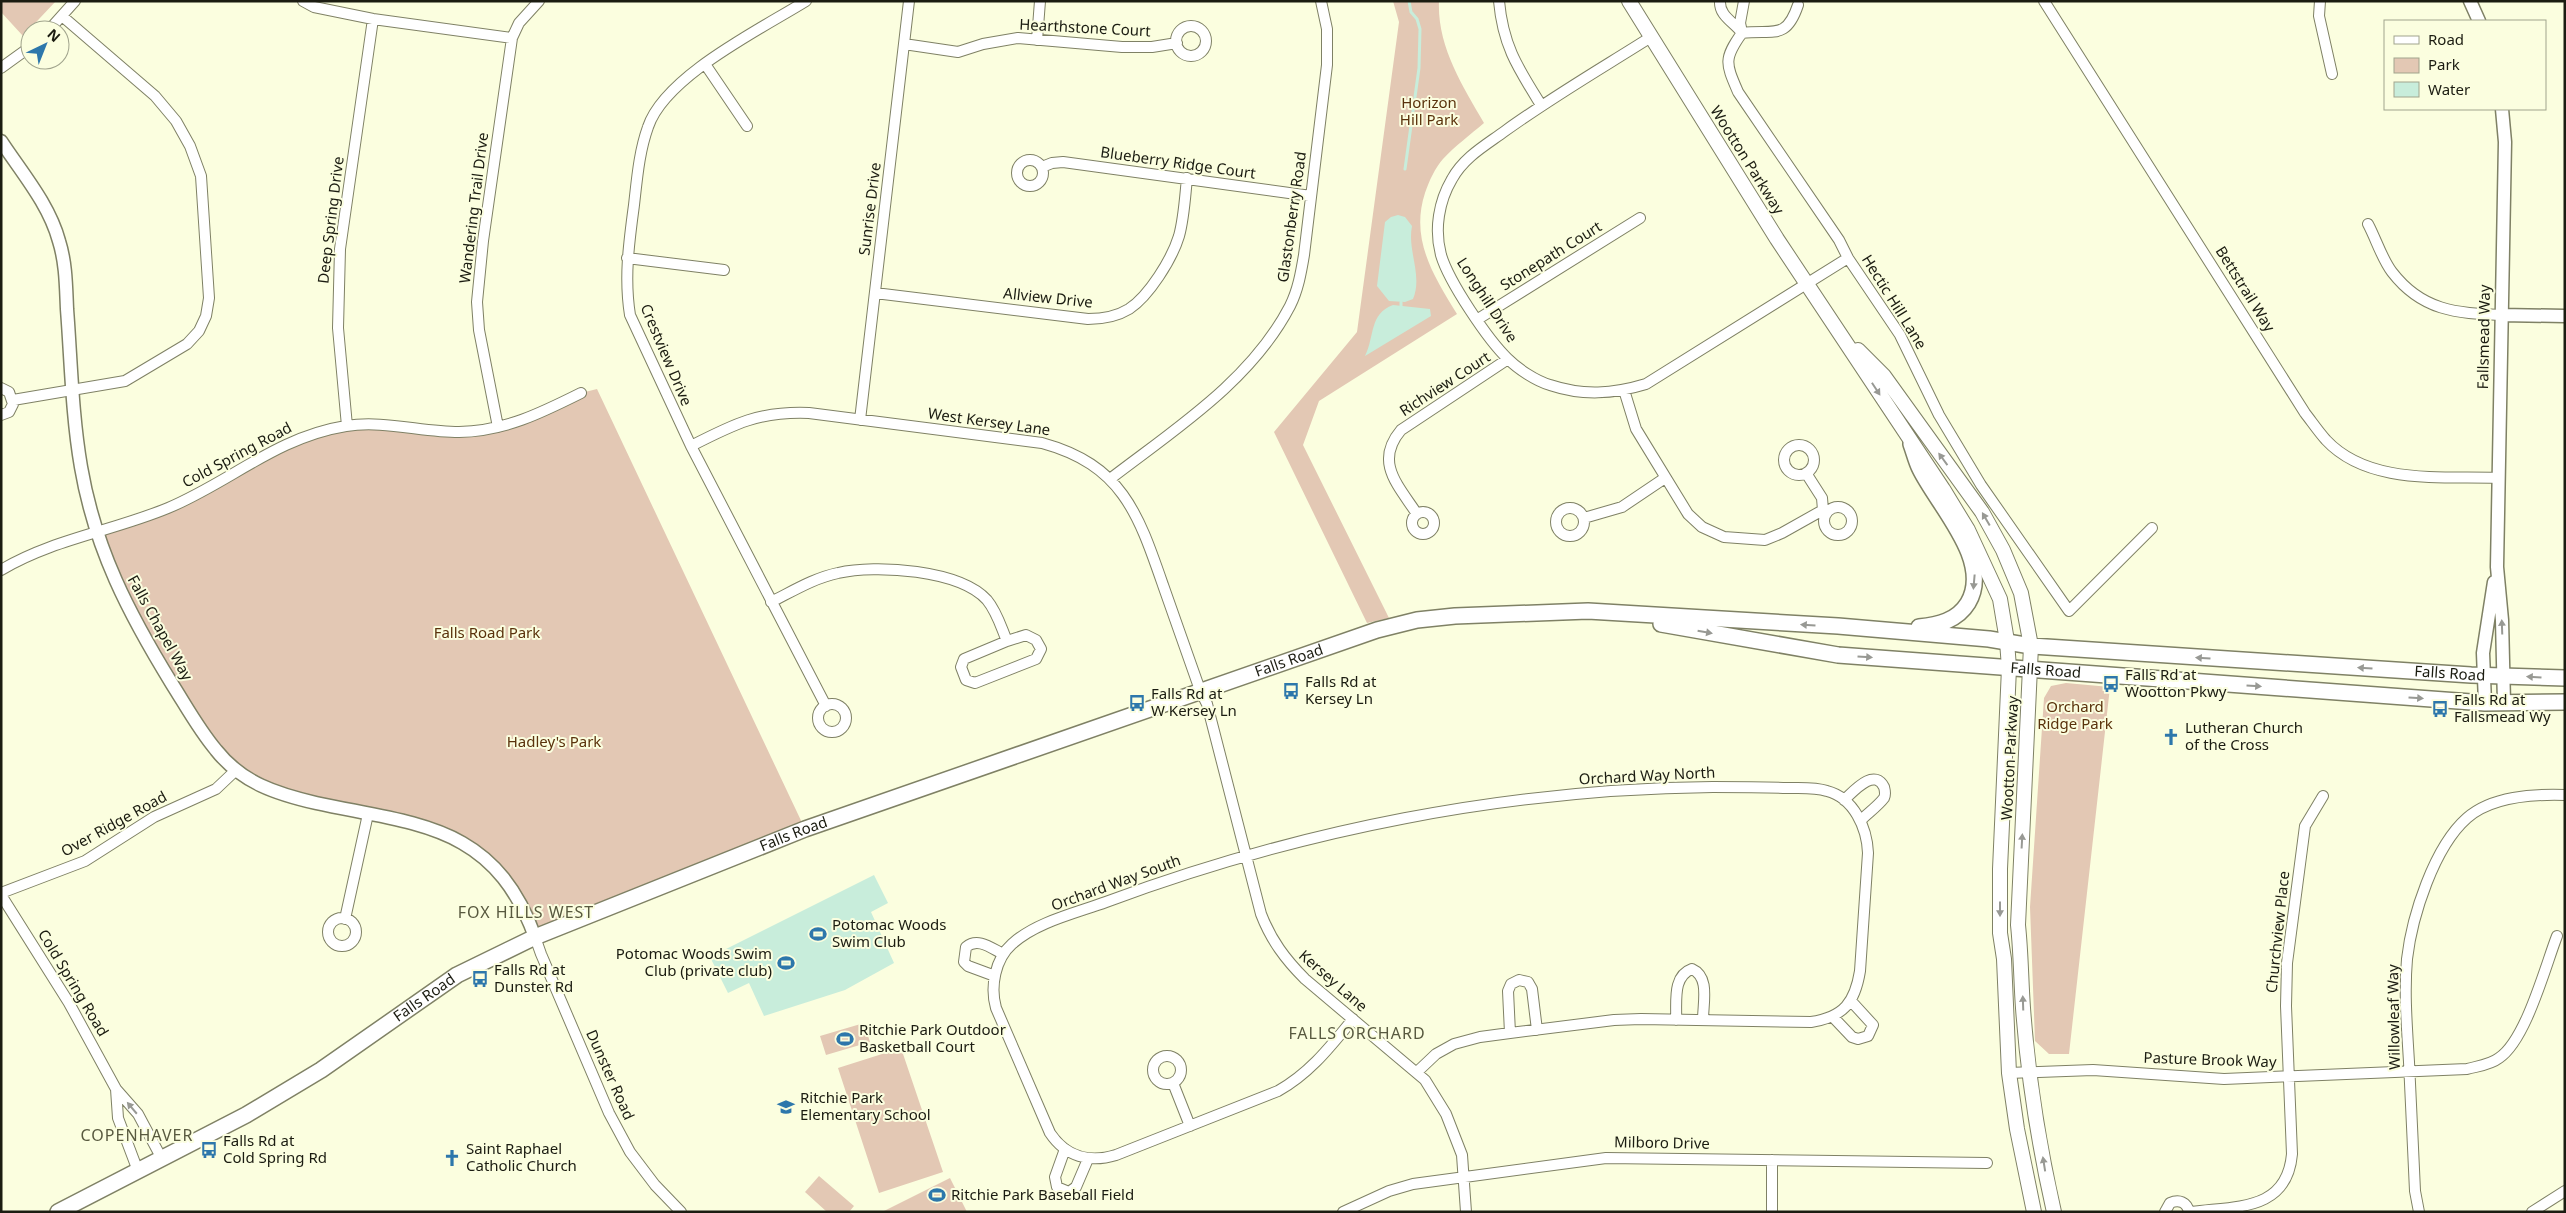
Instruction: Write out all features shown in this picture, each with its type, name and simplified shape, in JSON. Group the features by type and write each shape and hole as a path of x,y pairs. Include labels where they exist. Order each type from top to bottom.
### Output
{"main road":[{"name":"Wootton Parkway","path":"1630,1 1807,282 1911,444 1943,489 1982,558 2000,599 2007,641 2009,668 2000,868 2000,933 2004,960 2009,1073 2017,1129 2034,1212"},
{"name":"Wootton Parkway","path":"1841,333 1884,376 1982,512 2003,550 2021,593 2031,646 2018,925 2022,958 2023,1007 2030,1072 2054,1212"},
{"path":"1881,630 1936,626 1947,621 1966,606 1976,578 1971,558 1920,469 1911,444"},
{"name":"Falls Road","path":"1588,611 1838,655 2485,703 2565,702"},
{"name":"Falls Road","path":"58,1212 195,1143 282,1094 457,975 535,936 805,829 1047,746 1200,690 1377,630 1417,620 1500,613 1588,611 1881,630 2007,641 2031,646 2483,676 2565,678"}],"street":[{"path":"58,20 75,1"},
{"path":"303,1 314,7 372,20 512,38"},
{"name":"Wandering Trail Drive","path":"498,427 479,330 477,302 483,241 512,38 519,23 539,1"},
{"name":"Crestview Drive","path":"806,1 705,64 670,91 648,126 639,163 627,258 626,292 630,315 690,446 826,706"},
{"name":"Sunrise Drive","path":"860,420 910,1"},
{"path":"1037,40 1040,1"},
{"name":"Glastonberry Road","path":"1110,479 1218,395 1242,371 1290,306 1299,282 1327,65 1326,29 1321,1"},
{"path":"1499,1 1506,42 1517,67 1541,105"},
{"path":"1720,1 1720,8 1724,16 1736,24 1742,33 1780,32 1794,17 1798,5"},
{"name":"Hectic Hill Lane","path":"1744,1 1740,23 1742,33 1732,48 1727,66 1738,92 1839,240 1848,258 1900,335 1939,415 1982,485 2069,611 2152,528"},
{"name":"Bettstrail Way","path":"2044,1 2305,413 2327,441 2354,460 2396,474 2497,478"},
{"path":"2320,1 2319,16 2332,74"},
{"path":"2470,1 2479,20"},
{"path":"13,400 126,381 187,344 199,331 206,316 210,298 201,176 190,146 176,121 155,96 62,16"},
{"name":"Deep Spring Drive","path":"347,426 338,328 340,249 372,20"},
{"name":"Longhill Drive","path":"1651,37 1541,105 1468,158 1453,177 1441,200 1438,227 1441,254 1449,273 1478,319 1508,360 1548,385 1578,393 1624,390 1646,384 1848,258"},
{"name":"Hearthstone Court","path":"904,44 958,52 983,44 1018,38 1122,47 1152,47 1177,43"},
{"path":"1,68 20,54"},
{"path":"705,64 747,126"},
{"name":"Fallsmead Way","path":"2502,110 2505,142 2497,478 2497,567 2504,703"},
{"name":"Falls Chapel Way","path":"1,141 44,205 60,242 64,269 80,464 96,532 117,585 139,629 202,731 235,770 273,792 437,830 478,853 509,883 528,916 535,936"},
{"name":"Blueberry Ridge Court","path":"1042,167 1052,163 1063,162 1311,196"},
{"name":"Allview Drive","path":"875,293 1088,319 1102,319 1114,315 1128,309 1140,299 1170,257 1179,235 1187,178"},
{"name":"Stonepath Court","path":"1478,319 1640,218"},
{"path":"2368,224 2392,272 2417,297 2433,306 2453,312 2565,316"},
{"path":"627,258 724,270"},
{"name":"Richview Court","path":"1417,514 1392,475 1389,460 1394,439 1401,430 1508,360"},
{"path":"1,388 9,392 13,400 11,408 1,415"},
{"path":"1624,390 1636,429 1665,478 1695,522 1713,534 1724,537 1764,540 1773,538 1825,511 1822,498 1806,473"},
{"name":"Cold Spring Road","path":"1,570 29,554 169,508 290,441 321,431 364,424 460,432 498,427 530,419 581,394"},
{"name":"West Kersey Lane","path":"690,446 748,419 782,412 1042,443 1078,456 1110,479 1126,498 1146,536 1200,690"},
{"path":"1584,518 1622,507 1665,478"},
{"name":"Fallsmead Way","path":"2485,703 2483,653 2487,616 2497,567"},
{"path":"771,602 822,578 852,570 889,570 949,578 965,583 986,599 996,612 1007,641"},
{"path":"1026,635 1032,637 1039,644 1040,655 1036,660 975,683 963,676 961,667 967,656 1007,641 1026,635"},
{"name":"Kersey Lane","path":"1200,690 1207,704 1261,914 1268,932 1278,949 1305,979 1417,1072 1446,1114 1462,1155 1466,1212"},
{"name":"Over Ridge Road","path":"1,894 85,861 154,817 216,789 235,770"},
{"path":"1844,800 1865,781 1876,780 1882,783 1885,790 1884,797 1861,820"},
{"name":"Orchard Way North","path":"1246,855 1412,817 1515,801 1617,791 1697,788 1808,788 1829,791 1844,800 1861,820 1868,842 1860,971 1851,1001"},
{"name":"Churchview Place","path":"2191,1212 2256,1204 2274,1195 2286,1181 2291,1169 2286,1006 2287,963 2305,826 2323,796"},
{"name":"Willowleaf Way","path":"2419,1212 2415,1190 2406,1016 2408,958 2424,892 2438,855 2450,836 2468,817 2493,804 2516,797 2565,796"},
{"path":"345,919 368,814"},
{"name":"Orchard Way South","path":"1088,1159 1064,1149 1050,1133 996,1008 993,987 1003,954 1020,937 1048,923 1164,880 1246,855"},
{"name":"Cold Spring Road","path":"1,894 69,1003 116,1089 138,1114 162,1158"},
{"name":"Dunster Road","path":"535,936 540,954 609,1113 630,1152 655,1185 681,1212"},
{"name":"Pasture Brook Way","path":"2009,1073 2070,1070 2224,1079 2467,1070 2492,1063 2501,1057 2512,1045 2523,1026 2557,936"},
{"path":"995,976 968,966 964,962 966,947 972,942 978,942 1003,954"},
{"path":"1676,1020 1678,979 1683,972 1692,969 1700,972 1704,980 1703,1020"},
{"path":"1510,1033 1508,991 1511,984 1519,980 1528,982 1532,989 1537,1030"},
{"path":"1417,1072 1436,1054 1454,1044 1480,1037 1614,1020 1811,1022 1833,1017 1851,1001 1873,1025 1868,1036 1858,1039 1852,1037 1833,1017"},
{"path":"1064,1149 1055,1177 1057,1187 1069,1192 1076,1187 1088,1159 1111,1156 1261,1099 1294,1082 1322,1056 1353,1019"},
{"path":"1173,1083 1190,1126"},
{"name":"Cold Spring Road","path":"116,1089 118,1118 138,1171"},
{"name":"Milboro Drive","path":"1343,1212 1389,1191 1413,1184 1606,1158 1987,1163"},
{"path":"1772,1160 1772,1212"},
{"path":"2532,1212 2565,1191"},
{"path":"2165,1212 2170,1203 2178,1201 2186,1204 2191,1212"}],"green space":[{"path":"1,1 56,1 38,20 20,20 20,33 1,12"},
{"name":"Horizon Hill Park","path":"1393,1 1439,1 1439,18 1442,34 1452,65 1484,123 1452,150 1440,163 1428,184 1421,210 1420,226 1426,256 1432,271 1457,314 1319,401 1303,445 1389,618 1367,623 1274,432 1357,332 1399,22"},
{"name":"Falls Road Park","path":"597,389 805,829 535,937 516,893 448,835 334,807 235,771 160,665 96,532 169,508 290,441 347,426 460,432 498,427 581,393"},
{"name":"Orchard Ridge Park","path":"2066,683 2110,687 2069,1054 2049,1054 2035,1041 2030,907 2044,698 2051,686"},
{"name":"Ritchie Park Outdoor Basketball Court","path":"864,1023 870,1042 826,1055 820,1036"},
{"path":"901,1048 943,1172 879,1193 838,1068"},
{"path":"819,1176 854,1206 849,1212 827,1212 805,1192"},
{"name":"Ritchie Park Baseball Field","path":"950,1178 967,1212 882,1212"}],"water":[{"path":"1398,215 1405,217 1412,226 1411,245 1416,272 1416,290 1413,299 1405,302 1389,301 1377,286 1385,222 1391,217"},
{"path":"1393,305 1430,309 1431,316 1365,356 1376,320 1385,309"},
{"name":"Potomac Woods Swim Club","path":"874,875 888,903 871,912 894,963 845,990 764,1016 749,983 728,993 710,957"}],"waterway":[{"path":"1405,169 1419,68 1420,29 1417,19 1411,12 1409,1"}],"place":[{"name":"Falls Rd at Wootton Pkwy","path":"2111,684"},
{"name":"Falls Rd at Kersey Ln","path":"1291,691"},
{"name":"Falls Rd at W Kersey Ln","path":"1137,703"},
{"name":"Falls Rd at Fallsmead Wy","path":"2440,709"},
{"name":"Lutheran Church of the Cross","path":"2171,737"},
{"name":"Potomac Woods Swim Club","path":"818,934"},
{"name":"Potomac Woods Swim Club (private club)","path":"786,963"},
{"name":"Falls Rd at Dunster Rd","path":"480,979"},
{"name":"Ritchie Park Outdoor Basketball Court","path":"845,1039"},
{"name":"Ritchie Park Elementary School","path":"786,1107"},
{"name":"Falls Rd at Cold Spring Rd","path":"209,1150"},
{"name":"Saint Raphael Catholic Church","path":"452,1158"},
{"name":"Ritchie Park Baseball Field","path":"937,1195"}],"district":[{"name":"FOX HILLS WEST","path":"526,912"},
{"name":"FALLS ORCHARD","path":"1357,1033"},
{"name":"COPENHAVER","path":"137,1135"}],"park label":[{"name":"Hadley's Park","path":"554,742"}]}
